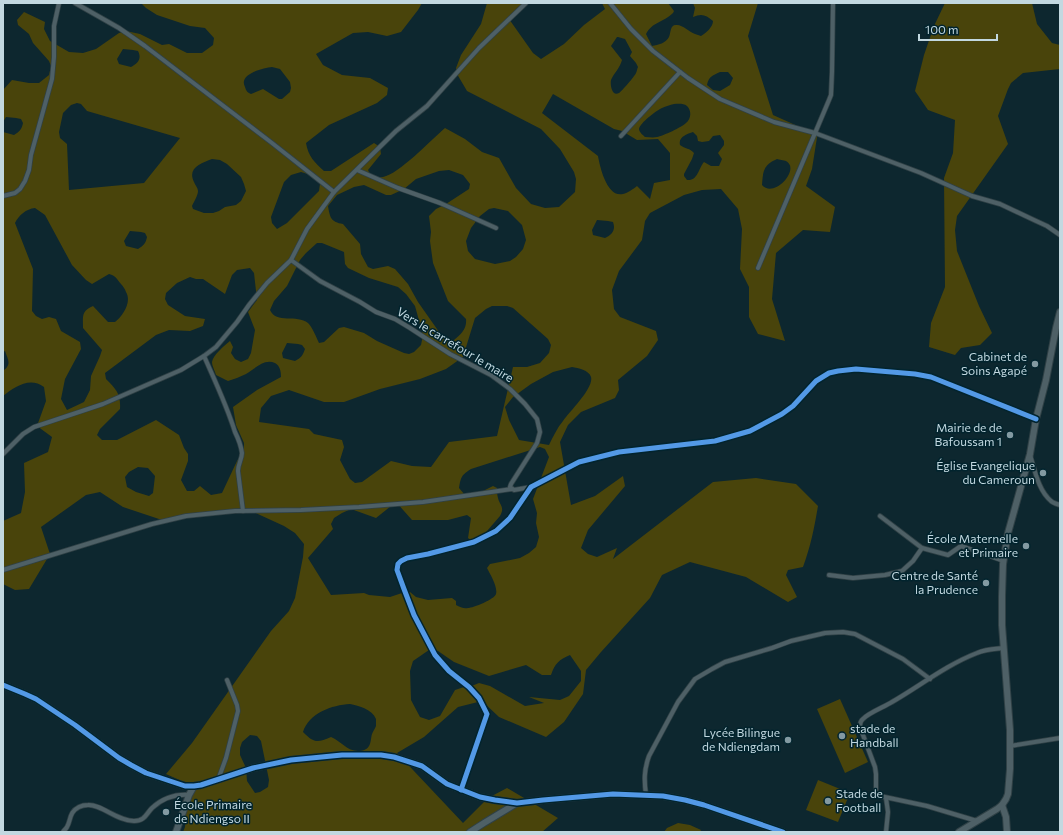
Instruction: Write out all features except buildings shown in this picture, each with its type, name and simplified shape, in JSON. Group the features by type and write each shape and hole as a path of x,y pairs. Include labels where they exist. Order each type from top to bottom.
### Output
{"street":[{"path":"3,196 15,193 20,189 29,170 31,155 52,79 54,26 59,3"},
{"path":"75,3 119,28 146,46 334,192"},
{"path":"3,454 23,434 34,427 103,404 181,370 216,347 224,339 267,283 291,260 307,229 334,192 396,131 427,106 480,48 526,3"},
{"path":"610,3 631,30 653,51 720,100 774,122 815,133 921,173 972,196 1000,204 1047,226 1060,236"},
{"path":"758,268 826,110 831,95 833,3"},
{"path":"621,136 680,72"},
{"path":"357,170 398,188 440,203 496,228"},
{"name":"Vers le carrefour le maire","path":"291,260 320,281 376,312 395,319 450,354 492,375 510,389 525,404 538,419 540,432 537,442 511,484 510,487 512,489"},
{"path":"959,832 1002,805 1006,799 1009,784 1010,746 1002,596 1004,561 1008,533 1030,454 1036,419 1046,380 1059,314"},
{"path":"204,356 231,417 241,450 241,460 238,466 238,471 243,511"},
{"path":"3,570 152,524 186,516 243,511 316,509 422,502 531,487 579,462 592,458 619,452 715,441 750,431 782,414 793,406 816,381 829,373 838,371 856,369 915,374 931,377 1036,419"},
{"path":"1030,454 1037,479 1044,492 1052,502 1060,505"},
{"path":"461,790 487,714 479,698 474,692 449,671 435,655 414,615 397,570 398,564 401,560 474,542 496,531 510,518 531,487"},
{"path":"880,516 922,548 948,556 961,546 1004,561"},
{"path":"829,575 853,578 885,575 902,571 913,561 922,548"},
{"path":"646,795 644,781 647,761 678,702 695,678 725,662 791,641 825,633 843,632 860,636 891,652 912,665 930,679"},
{"path":"978,821 927,806 886,798 876,794 875,767 860,727 860,723 866,716 891,703 954,664 976,653 1004,648"},
{"path":"218,780 226,758 238,711 227,680"},
{"path":"3,685 36,699 75,725 131,766 146,773 185,786 209,783 253,768 291,760 342,755 381,755 394,757 422,766 447,784 480,797 495,800 517,803 613,794 673,797 704,805 783,832"},
{"path":"1010,746 1060,738"},
{"path":"176,832 189,795 194,786"},
{"path":"62,832 67,827 71,815 77,808 88,804 98,807 123,820 135,822 148,815 152,808 167,798 180,795 189,795"},
{"path":"886,798 888,812 886,832"},
{"path":"470,832 517,803"},
{"path":"1002,805 1006,816 1007,832"}],"shaded area":[{"path":"141,3 422,3 401,32 387,36 368,32 353,33 316,54 323,65 342,75 370,78 388,88 387,95 377,103 329,125 306,143 310,155 324,171 331,171 374,143 380,147 381,154 368,170 371,176 383,177 390,175 415,156 445,128 465,139 482,152 499,158 516,188 531,204 545,208 559,207 575,192 576,179 574,172 560,149 541,129 467,91 457,74 456,68 461,55 481,24 487,3 525,3 509,19 533,53 541,59 564,44 584,25 605,9 602,3 668,3 674,11 673,13 651,27 646,34 652,46 666,41 672,27 675,25 682,26 701,36 709,30 713,21 704,15 693,17 695,8 693,3 758,3 748,36 773,115 802,128 818,131 812,169 806,186 835,207 830,232 803,230 776,253 772,299 785,341 758,334 749,317 749,287 740,269 742,229 738,209 721,189 702,190 684,195 650,213 645,221 642,240 619,271 612,290 614,309 620,317 656,331 658,340 647,356 618,380 619,390 615,398 581,412 568,425 560,442 571,505 595,496 623,476 625,486 588,530 581,548 588,554 597,557 617,548 613,559 713,482 756,478 796,484 818,506 812,537 803,567 788,570 786,575 797,597 788,602 746,577 690,562 662,575 650,598 586,670 583,694 564,722 546,737 499,717 482,701 458,707 424,737 397,753 463,823 488,798 507,788 558,818 542,832 183,832 185,827 188,784 166,774 192,743 271,631 289,611 295,598 303,557 304,544 295,533 284,526 245,508 162,520 123,507 100,492 86,495 41,527 50,554 29,589 15,590 3,584 3,521 21,513 25,492 24,463 48,452 52,437 37,426 46,401 44,387 33,382 22,384 3,396 3,371 8,366 8,362 5,351 3,352 3,132 14,135 20,130 23,123 21,119 6,117 3,122 3,90 12,80 39,83 49,75 51,66 49,61 33,43 29,34 18,25 17,20 24,12 45,22 44,29 50,41 69,52 83,53 96,49 119,33 126,31 140,34 162,45 169,44 187,53 202,53 213,45 214,38 205,28 190,26 157,15","holes":["617,37 625,39 632,52 630,56 638,67 631,80 617,94 612,90 611,80 622,60 611,46","123,49 138,51 140,56 139,60 131,67 119,64 117,59","272,67 280,69 290,82 290,92 282,99 279,99 263,89 250,94 247,92 244,82 248,75 252,72","720,72 728,72 733,78 730,85 720,91 713,90 707,85 711,77","553,94 614,129 622,131 637,140 658,139 670,153 670,180 654,183 650,199 637,186 627,193 617,194 609,187 603,174 598,156 542,113","77,103 81,104 87,111 180,138 144,183 69,190 67,144 60,138 59,132 63,113 71,105","674,104 684,104 687,106 690,113 688,121 681,127 664,135 645,137 639,129 640,126 653,114","693,132 697,136 698,141 702,142 709,141 713,136 720,135 724,141 724,145 718,153 722,159 719,166 711,166 704,162 696,177 691,180 687,180 684,174 694,153 680,145 680,140 684,136","212,159 220,160 227,164 241,177 244,184 246,191 241,201 236,205 225,207 213,213 204,213 193,209 192,206 197,196 198,189 194,183 192,173 200,164","777,159 786,161 790,165 788,176 779,186 773,188 767,188 762,185 766,166","449,170 463,175 470,184 469,189 436,209 429,216 433,263 448,301 466,319 464,328 454,340 444,339 418,302 408,284 395,269 388,266 373,269 368,267 361,254 360,244 343,224 332,219 328,206 337,195 354,187 364,185 386,195 391,195 404,189 416,179 439,171","301,172 314,176 320,184 319,191 287,223 277,229 272,223 271,217 284,182 291,175","35,208 45,215 72,265 86,280 92,284 109,274 116,278 128,296 126,308 115,322 108,322 93,306 86,310 83,318 83,328 102,350 91,376 90,390 84,402 67,410 61,399 65,379 81,349 80,342 61,331 56,319 49,317 42,319 36,316 32,311 33,269 15,223 23,213","494,208 508,211 522,225 526,240 523,249 516,257 510,261 495,264 475,259 468,251 466,241 471,228 480,216 489,209","597,220 613,222 613,232 605,238 593,235 592,230","130,231 141,232 145,233 147,237 144,244 138,249 126,246 124,241","317,243 322,243 344,252 345,264 348,268 369,278 398,287 406,294 415,306 423,335 421,345 414,352 409,354 404,353 377,341 364,333 344,327 339,328 324,342 319,343 308,323 298,319 277,317 270,310 274,301 287,286 300,260","250,268 254,273 257,300 248,312 255,330 251,353 248,359 241,362 235,359 231,353 233,347 230,341 213,359 212,364 216,375 228,381 246,374 267,362 275,363 280,369 281,375 281,377 257,390 233,407 236,425 244,443 244,450 237,461 222,493 211,495 200,486 194,491 187,491 181,480 188,461 188,454 179,435 156,420 117,440 102,440 97,435 100,429 120,409 119,396 106,379 105,373 156,335 169,330 190,331 203,326 205,319 185,316 168,305 165,299 166,293 177,283 190,277 203,279 225,294 232,275 237,270","492,306 507,306 513,308 548,339 551,345 549,353 540,363 527,367 513,367 497,436 449,442 431,467 412,466 391,461 362,482 355,483 350,479 340,460 344,447 342,440 314,434 309,429 259,422 261,408 271,396 289,390 324,402 344,402 380,389 420,379 446,369 463,357 475,318","287,343 302,345 305,349 302,356 295,361 283,358 282,353","572,367 586,371 591,377 589,387 561,424 549,445 519,440 509,420 505,407 513,397 531,384 553,372","540,447 545,449 549,457 533,499 537,513 536,523 539,537 536,547 520,558 490,564 487,568 496,588 495,596 479,605 471,608 465,608 456,605 456,601 452,598 428,600 416,597 410,592 405,592 390,597 369,595 364,593 331,595 308,558 333,529 331,524 334,518 351,509 376,518 396,502 412,520 448,520 467,515 471,518 468,538 472,541 481,538 501,513 502,508 498,497 497,488 493,486 475,495 465,495 459,488 461,478 471,469","138,467 148,468 155,476 153,493 149,496 136,492 127,487 125,477 129,472","429,650 438,651 454,662 489,676 526,665 542,675 551,675 558,662 570,655 581,671 581,681 569,696 560,700 529,697 544,703 525,706 490,686 479,683 455,690 440,716 429,720 420,717 411,700 410,671 413,661","350,704 365,708 372,713 376,719 376,726 368,747 363,750 354,751 331,737 319,741 310,738 303,732 306,725 322,711 336,706","250,735 257,736 261,741 269,780 268,787 255,793 247,781 246,768 240,755 242,742"]},
{"path":"945,3 1032,3 1037,24 1052,43 1060,45 1060,69 1023,73 1011,83 998,116 1008,144 957,216 955,230 957,251 979,306 992,333 980,345 961,348 955,355 929,347 931,323 945,287 944,178 953,153 955,120 928,110 915,91 924,55 934,26"},
{"name":"stade de Handball","path":"840,699 868,762 845,773 817,709"},
{"name":"Stade de Football","path":"818,780 850,793 838,822 806,810"},
{"path":"678,823 690,825 701,830 700,832 664,832 667,828"}],"cycle path":[{"path":"461,790 487,714 479,698 469,687 449,671 435,655 414,615 397,570 398,564 401,561 407,558 474,542 496,531 510,518 531,487 579,462 619,452 715,441 750,431 782,414 793,406 816,381 829,373 856,369 915,374 931,377 1036,419"},
{"path":"3,685 36,699 131,765 146,773 185,786 201,785 253,768 291,760 342,755 381,755 394,757 422,766 447,784 480,797 495,800 517,803 613,794 663,796 704,805 783,832"}],"place":[{"name":"Cabinet de Soins Agapé","path":"1035,364"},
{"name":"Mairie de de Bafoussam 1","path":"1010,435"},
{"name":"Église Evangelique du Cameroun","path":"1043,473"},
{"name":"École Maternelle et Primaire","path":"1026,546"},
{"name":"Centre de Santé la Prudence","path":"986,583"},
{"name":"stade de Handball","path":"842,736"},
{"name":"Lycée Bilingue de Ndiengdam","path":"788,740"},
{"name":"Stade de Football","path":"828,801"},
{"name":"École Primaire de Ndiengso II","path":"166,812"}]}
